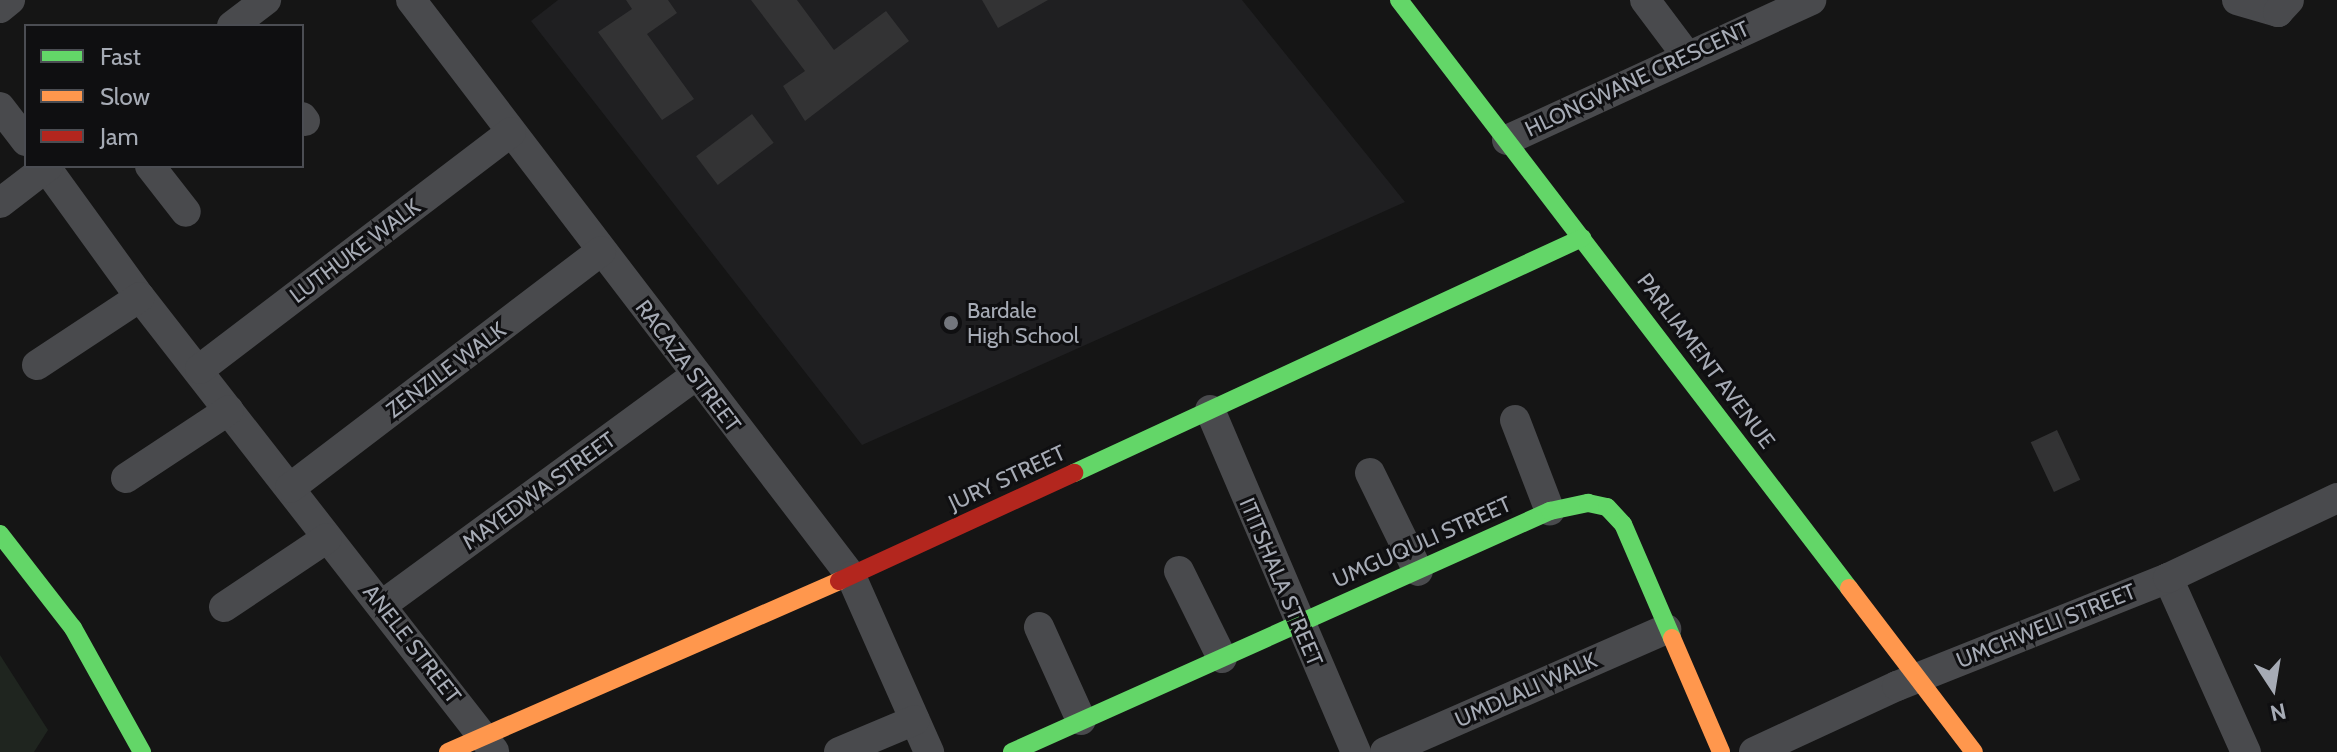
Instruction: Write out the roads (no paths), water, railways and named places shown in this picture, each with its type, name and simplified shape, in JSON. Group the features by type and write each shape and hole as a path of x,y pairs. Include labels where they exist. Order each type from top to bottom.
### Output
{"street":[{"path":"0,8 10,0"},
{"path":"237,24 266,0"},
{"name":"RACAZA STREET","path":"411,0 695,376 851,576 929,752"},
{"name":"PARLIAMENT AVENUE","path":"1399,0 1974,752"},
{"path":"1645,0 1687,56"},
{"name":"HLONGWANE CRESCENT","path":"1507,140 1811,0"},
{"path":"2237,0 2278,12 2289,0"},
{"path":"0,107 24,138"},
{"name":"LUTHUKE WALK","path":"200,369 511,132"},
{"path":"0,203 45,168"},
{"name":"ANELE STREET","path":"47,168 140,297 200,369 327,538 490,744"},
{"path":"152,168 186,212"},
{"name":"JURY STREET","path":"448,752 490,744 1582,238"},
{"name":"ZENZILE WALK","path":"290,488 601,251"},
{"path":"37,365 140,297"},
{"name":"MAYEDWA STREET","path":"382,605 695,376"},
{"path":"126,478 229,410"},
{"name":"ITITSHALA STREET","path":"1210,410 1297,624 1356,752"},
{"path":"1515,420 1550,511"},
{"path":"1370,473 1418,571"},
{"name":"UMCHWELI STREET","path":"1754,752 1918,677 2168,578 2337,498"},
{"name":"UMGUQULI STREET","path":"1012,752 1550,511 1572,504 1607,507 1623,524 1721,752"},
{"path":"0,534 73,628 142,752"},
{"path":"224,607 327,538"},
{"path":"1179,571 1222,658"},
{"path":"2168,578 2246,752"},
{"path":"1039,627 1081,720"},
{"name":"UMDLALI WALK","path":"1385,752 1666,629"},
{"path":"839,752 915,720"}],"place":[{"name":"Bardale High School","path":"951,323"}]}
